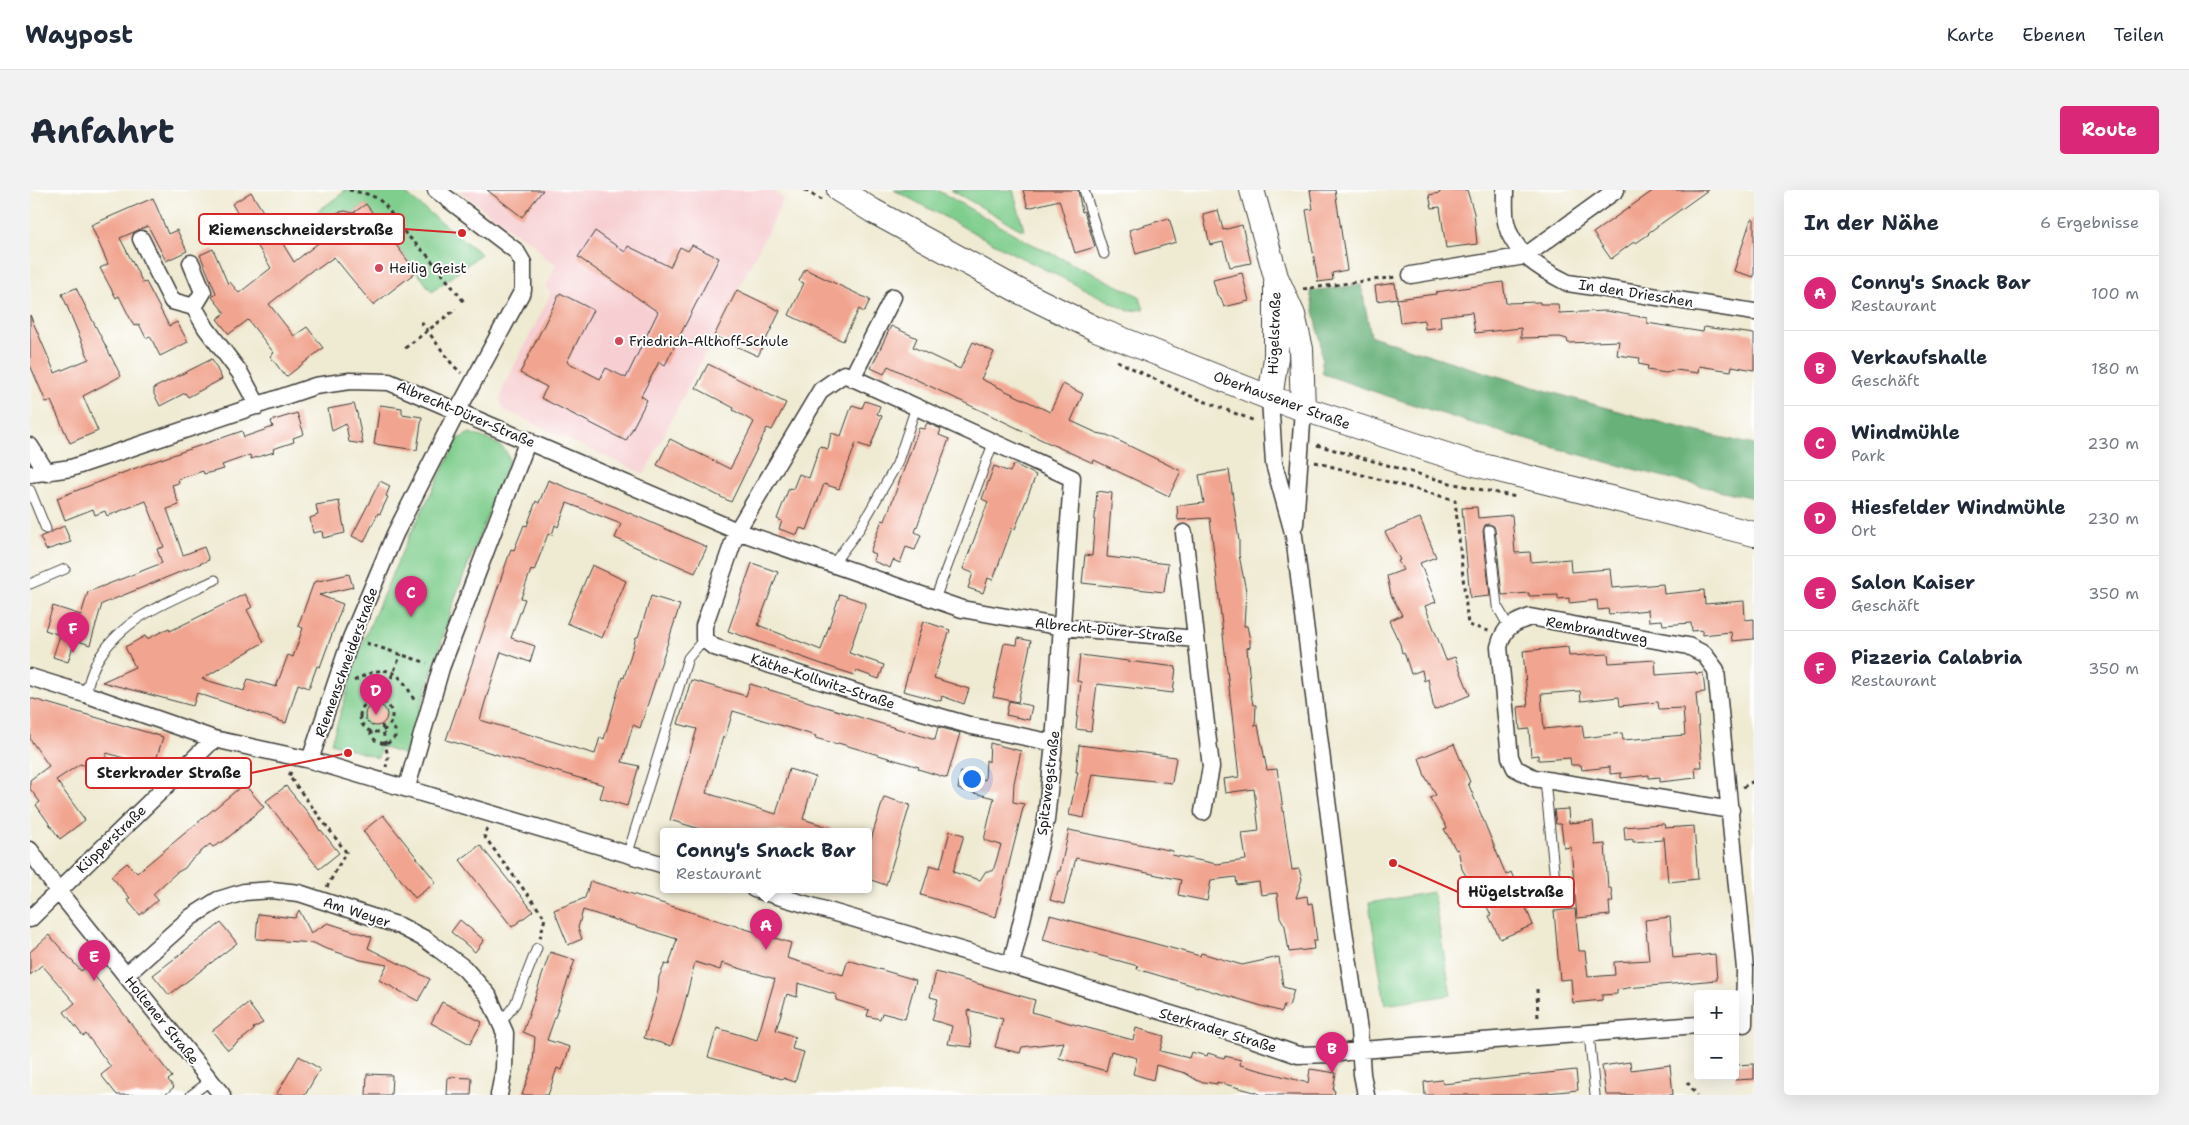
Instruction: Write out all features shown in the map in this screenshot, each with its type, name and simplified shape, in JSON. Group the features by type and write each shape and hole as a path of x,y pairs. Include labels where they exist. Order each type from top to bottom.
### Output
{"main road":[{"name":"Oberhausener Straße","path":"840,190 881,216 1020,292 1096,329 1270,398 1471,463 1754,534"},
{"name":"Hügelstraße","path":"1252,190 1280,284 1293,315 1301,349 1303,409"},
{"name":"Hügelstraße","path":"1270,398 1276,358 1280,284"}],"street":[{"name":"Riemenschneiderstraße","path":"304,758 333,692 351,638 395,534 458,410 523,290 522,263 516,251 436,190"},
{"name":"In den Drieschen","path":"1505,190 1506,222 1512,240 1525,256 1547,273 1568,283 1754,312"},
{"path":"1411,275 1525,256 1616,190"},
{"path":"141,239 172,301 194,307 206,328 240,373 258,406"},
{"path":"191,263 203,292 194,307"},
{"path":"852,378 893,297"},
{"path":"704,639 704,626 737,531 821,390 844,374 994,441"},
{"name":"Albrecht-Dürer-Straße","path":"30,474 71,468 315,386 350,381 389,382 737,531 962,608 1062,627 1196,639"},
{"name":"Hügelstraße","path":"1270,398 1274,464 1294,536 1340,904 1360,1030 1362,1074 1366,1095"},
{"name":"Hügelstraße","path":"1294,536 1303,409"},
{"path":"407,787 441,668 528,440"},
{"name":"Spitzwegstraße","path":"994,441 1072,478 1054,743 1046,820 1011,965"},
{"path":"30,446 47,472"},
{"name":"Albrecht-Dürer-Straße","path":"1184,533 1212,767 1203,812"},
{"name":"Rembrandtweg","path":"1506,631 1513,623 1530,617 1688,646 1704,654 1716,670 1745,969 1744,1024"},
{"path":"1506,631 1500,647 1510,757 1515,768 1534,778 1731,810"},
{"name":"Käthe-Kollwitz-Straße","path":"704,639 714,647 874,698 972,726 1054,743"},
{"path":"30,677 214,739 304,758 407,787 627,856 660,864"},
{"name":"Küpperstraße","path":"30,919 214,739"},
{"name":"Holtener Straße","path":"30,850 58,892 222,1095"},
{"name":"Am Weyer","path":"126,975 191,917 218,900 244,892 272,890 298,893 400,926 425,939 464,968 488,995 505,1033 504,1069 499,1095"},
{"name":"Sterkrader Straße","path":"768,893 1011,965 1252,1039 1298,1055 1332,1054 1361,1050 1694,1025"}],"lane":[{"path":"1084,190 1104,254"},
{"path":"834,564 860,528 897,464 916,407"},
{"path":"935,599 994,441"},
{"path":"30,490 46,529"},
{"path":"1489,530 1497,606 1506,631"},
{"path":"30,584 65,569"},
{"path":"85,694 98,660 119,632 145,613 215,580"},
{"path":"627,856 688,658 704,639"},
{"path":"1545,780 1556,890"},
{"path":"500,1024 515,1004 537,948"},
{"path":"1589,1033 1595,1095"},
{"path":"191,1095 210,1081"}],"path":[{"path":"350,190 367,194 385,205 405,233 428,256 465,303"},
{"path":"1280,284 1411,275"},
{"path":"405,348 456,309"},
{"path":"421,322 452,364 472,384"},
{"path":"1300,457 1455,500 1468,626 1506,631"},
{"path":"351,638 441,668"},
{"path":"382,700 401,654"},
{"path":"333,692 375,670 393,671 406,683 425,726"},
{"path":"371,731 382,731 390,724 393,714 391,708 382,700 370,700 360,713 361,722 371,731 371,736 386,745"},
{"path":"386,745 395,737 395,730 390,724"},
{"path":"382,725 388,758 382,780"},
{"path":"304,758 289,776 346,852 320,901"},
{"path":"492,814 484,836 544,918 537,948"},
{"path":"1537,989 1538,1037"},
{"path":"1687,1082 1697,1095"}],"shaded area":[{"name":"Friedrich-Althoff-Schule","path":"459,190 771,190 784,199 644,474 504,410 500,400 503,388 551,294 546,287 556,264 543,256 533,243 507,228"}],"green space":[{"path":"343,190 401,190 481,254 432,292 366,204 351,214 345,211 336,213 332,220 334,228 320,239 306,220 344,192"},
{"path":"894,190 937,190 1030,243 1139,296 1144,309 1129,311 1012,253"},
{"path":"951,190 1013,190 1024,230 1020,229"},
{"path":"1361,285 1371,336 1561,395 1657,422 1754,445 1754,498 1590,458 1429,410 1323,374 1320,339 1310,291"},
{"path":"470,433 500,446 508,455 509,461 456,595 406,755 381,747 378,758 331,743 364,639 405,545 458,439"},
{"path":"1433,892 1451,995 1385,1005 1369,903"}],"building":[{"path":"487,190 543,190 522,217"},
{"path":"1023,190 1078,190 1082,212 1084,211 1095,247 1075,253 1059,200 1028,208"},
{"path":"1310,190 1335,190 1347,270 1332,273 1333,280 1318,282 1306,210 1313,209"},
{"path":"1440,190 1467,190 1474,213 1477,244 1446,248 1440,207 1432,208 1429,195 1440,193"},
{"path":"1654,190 1708,190 1649,234 1636,243 1635,241 1611,259 1593,233"},
{"path":"251,192 294,262 321,241 320,239 332,229 332,219 336,213 345,211 353,213 366,204 416,272 373,305 334,257 316,270 315,268 269,304 294,336 307,327 323,348 286,377 270,356 274,353 248,320 229,334 217,319 225,313 212,297 216,293 200,255 213,249 228,284 230,282 239,293 271,268 232,204"},
{"path":"153,198 168,234 177,230 187,251 166,261 148,226 120,238 143,283 146,282 169,326 177,322 188,342 160,356 150,336 146,338 139,324 134,326 119,296 116,298 100,268 108,264 91,225"},
{"path":"1218,210 1223,230 1242,225 1251,263 1230,267 1223,242 1210,245 1203,214"},
{"path":"1169,218 1176,242 1136,254 1129,230"},
{"path":"1751,219 1754,219 1754,277 1734,271"},
{"path":"595,231 625,252 628,246 670,267 680,247 688,251 692,245 719,258 665,365 659,362 641,396 647,400 626,441 541,398 547,387 520,373 560,293 593,310 567,362 600,379 606,368 626,378 658,312 578,257"},
{"path":"805,269 870,300 864,312 859,309 843,341 789,315 804,283 799,281"},
{"path":"1242,273 1249,301 1224,307 1221,298 1217,295 1213,280"},
{"path":"1503,282 1506,303 1540,302 1540,304 1558,304 1559,313 1606,311 1647,318 1647,323 1703,332 1704,327 1754,334 1754,370 1732,366 1731,371 1699,366 1698,373 1676,370 1666,373 1647,370 1648,366 1639,364 1640,358 1617,355 1619,341 1568,343 1567,339 1560,337 1521,338 1521,328 1475,333 1472,312 1440,316 1441,327 1425,329 1424,320 1400,323 1397,299"},
{"path":"1395,283 1397,298 1377,301 1375,286"},
{"path":"76,288 121,376 83,396 98,431 70,443 51,401 46,402 30,365 30,315 55,373 89,359 62,294"},
{"path":"737,290 780,311 758,356 714,336"},
{"path":"891,326 917,338 913,347 960,369 973,342 994,352 981,379 1050,412 1063,384 1083,394 1071,421 1097,433 1107,435 1181,471 1169,496 1094,460 1093,463 1040,439 888,366 884,374 871,368"},
{"path":"212,359 222,379 188,397 185,393 160,406 154,394 154,388"},
{"path":"708,364 786,403 772,430 767,428 731,502 657,465 670,439 730,469 754,422 733,410 734,408 696,388"},
{"path":"865,401 880,406 877,414 882,416 870,448 856,443 839,489 824,484 807,530 800,528 797,535 779,529 782,521 777,519 789,488 793,489 799,474 809,478 820,446 828,449 831,433 841,436 852,405 862,408"},
{"path":"354,404 363,444 349,442 346,424 332,431 328,409"},
{"path":"380,405 402,408 402,414 422,417 417,450 374,444"},
{"path":"297,413 304,434 293,438 294,442 273,449 274,452 251,459 250,455 222,465 224,469 204,474 203,471 178,479 179,483 172,485 179,505 167,509 183,555 204,547 209,560 102,604 90,645 75,640 68,662 53,657 60,635 45,630 53,606 81,615 88,592 162,563 157,549 164,547 146,501 107,516 105,511 95,515 93,509 65,520 57,498 242,431 244,437 273,427 271,421"},
{"path":"927,423 941,429 939,435 949,439 915,532 921,535 915,550 906,547 900,563 893,560 890,568 873,561 875,554 870,552 882,520 885,521 919,428 924,429"},
{"path":"1014,464 1036,475 1015,529 1012,528 993,580 988,578 983,593 968,588 973,573 963,569 988,502 982,499 994,466 1010,472"},
{"path":"1229,470 1239,541 1239,555 1246,591 1244,626 1247,626 1250,640 1250,647 1247,648 1251,694 1253,705 1256,705 1255,726 1258,725 1267,770 1277,769 1292,870 1299,869 1302,879 1296,898 1307,896 1308,904 1312,903 1317,941 1313,941 1314,949 1289,952 1285,926 1280,917 1277,893 1261,895 1259,882 1237,885 1236,877 1211,880 1207,901 1178,895 1181,880 1076,858 1064,904 1050,900 1058,871 1060,871 1069,830 1173,851 1172,855 1217,864 1246,860 1242,833 1259,831 1254,789 1225,793 1223,779 1239,777 1210,518 1178,520 1177,506 1204,503 1199,475"},
{"path":"548,480 707,547 695,573 615,538 621,524 567,503 558,527 555,525 552,535 548,534 534,571 531,570 521,598 525,599 511,638 535,646 530,662 501,652 485,702 480,720 595,754 600,737 604,739 622,677 624,678 651,596 680,605 640,728 633,725 622,762 639,766 627,806 600,798 604,785 446,740 511,549 514,550 524,525 527,526 536,501 539,503"},
{"path":"380,481 390,486 386,496 388,497 364,542 352,536"},
{"path":"1097,491 1112,493 1107,557 1168,564 1164,592 1082,583 1085,555 1092,556"},
{"path":"339,501 345,533 323,538 322,531 313,533 310,518 318,515 316,505"},
{"path":"1477,507 1478,518 1512,515 1515,553 1530,552 1531,562 1570,559 1571,572 1610,569 1612,588 1663,584 1664,594 1704,590 1705,604 1744,601 1745,620 1754,619 1754,639 1732,641 1731,632 1702,635 1702,630 1692,631 1691,623 1663,625 1662,620 1649,621 1648,610 1609,614 1608,609 1598,610 1597,600 1569,603 1569,598 1558,599 1558,595 1529,596 1529,593 1502,595 1495,529 1494,526 1489,524 1485,525 1483,531 1490,596 1470,598 1462,508"},
{"path":"1420,518 1436,557 1420,563 1436,602 1425,606 1446,660 1455,657 1470,695 1434,710 1428,679 1424,681 1422,670 1411,674 1404,652 1402,653 1400,644 1389,621 1402,615 1391,595 1387,576 1403,570 1398,561 1400,560 1385,532"},
{"path":"64,526 71,542 46,550 40,537"},
{"path":"752,563 778,572 758,625 821,650 840,594 866,603 849,653 884,665 879,679 857,671 855,675 728,631"},
{"path":"592,565 626,581 602,638 567,623"},
{"path":"349,574 353,587 319,595 343,604 320,667 317,666 309,688 298,684 286,723 197,693 193,706 102,682 135,667 125,647 145,636 147,639 169,628 170,631 245,594 252,607 247,610 264,642 202,679 244,691 248,679 276,687 288,655 293,657 303,628 298,626 314,582"},
{"path":"923,621 950,630 934,678 969,689 964,704 942,696 941,701 903,691"},
{"path":"1018,638 1031,641 1018,702 993,697 1004,643 1017,645"},
{"path":"1568,647 1569,656 1608,654 1609,663 1655,660 1656,675 1703,673 1705,692 1696,693 1702,767 1695,767 1696,778 1660,782 1660,777 1649,778 1649,775 1621,778 1621,773 1610,774 1610,767 1582,770 1581,765 1571,765 1570,758 1538,760 1538,755 1531,756 1529,729 1520,730 1518,707 1528,706 1523,651","holes":["1580,691 1581,701 1619,697 1620,706 1658,702 1659,709 1683,708 1685,735 1623,740 1622,733 1584,738 1582,725 1544,729 1541,694"]},
{"path":"1080,655 1176,667 1173,693 1097,684 1091,731 1076,729 1081,682 1077,681"},
{"path":"691,680 746,696 750,684 935,740 938,727 960,733 947,778 918,769 919,767 815,738 816,736 733,711 706,793 776,814 789,769 815,777 803,819 831,828 697,828 670,820 697,729 678,724"},
{"path":"30,698 163,737 154,767 107,753 102,770 80,764 56,780 85,820 60,839 36,805 40,802 30,789 30,780 49,766 30,739"},
{"path":"1009,701 1032,706 1029,720 1006,715"},
{"path":"376,704 384,707 387,715 384,723 376,726 368,723 365,715 368,707"},
{"path":"990,743 1021,751 1014,783 1013,802 1024,804 996,917 921,895 930,865 940,868 950,831 964,835 953,872 980,880 986,871 993,871 1001,845 984,840 994,798 958,789 961,772 985,780 986,760 989,762"},
{"path":"1454,744 1506,875 1511,872 1533,925 1500,939 1477,886 1473,888 1462,869 1458,849 1456,850 1444,829 1447,828 1430,798 1436,795 1425,776 1419,758"},
{"path":"1079,745 1176,757 1172,783 1093,774 1084,818 1069,815 1078,772 1076,772"},
{"path":"244,784 264,807 224,841 213,847 210,844 190,861 185,868 176,873 153,894 158,900 140,915 127,900 130,898 111,876 127,863 137,873"},
{"path":"286,786 339,853 319,869 266,801"},
{"path":"884,797 910,805 886,885 872,880 872,836"},
{"path":"1568,809 1569,823 1593,821 1595,845 1605,844 1608,888 1611,888 1613,902 1609,902 1610,915 1577,918 1571,847 1564,848 1561,824 1556,824 1554,810"},
{"path":"383,815 436,882 415,898 363,831"},
{"path":"1664,824 1665,828 1694,826 1698,879 1668,882 1664,837 1663,840 1633,842 1633,839 1625,840 1624,827"},
{"path":"480,845 533,911 512,927 460,860"},
{"path":"590,881 791,943 787,958 843,975 848,960 916,980 905,1019 882,1013 880,1019 867,1016 869,1010 836,1000 837,995 798,983 797,997 787,994 776,1030 795,1037 792,1049 804,1052 795,1082 782,1079 708,1057 717,1028 757,1040 775,979 722,963 720,970 695,962 681,1018 671,1046 644,1038 658,991 659,977 665,964 669,965 677,939 583,910 578,928 582,939 568,945 554,910 585,898"},
{"path":"1575,909 1579,951 1585,951 1588,977 1615,975 1614,962 1649,960 1645,920 1670,917 1673,958 1715,954 1717,980 1627,988 1617,990 1617,994 1602,995 1602,1000 1573,1003 1571,979 1560,980 1554,911"},
{"path":"299,910 311,933 328,923 372,937 368,948 430,979 418,1001 379,980 387,965 361,960 314,943 256,939 258,914 295,918"},
{"path":"1050,915 1200,956 1201,953 1242,965 1279,957 1283,987 1294,990 1289,1006 1284,1005 1282,1012 1137,969 1138,966 1043,940"},
{"path":"460,920 484,940 475,952 451,932"},
{"path":"221,923 237,943 169,995 153,975"},
{"path":"49,935 81,971 87,966 172,1077 168,1080 174,1087 165,1095 117,1095 101,1075 111,1067 86,1034 83,1036 64,1012 75,1003 42,965 30,975 30,952"},
{"path":"550,952 575,960 547,1040 570,1047 562,1070 557,1068 548,1095 522,1095 533,1063 535,1037 523,1032"},
{"path":"936,972 1035,1000 1032,1012 1069,1023 1133,1040 1136,1028 1164,1036 1160,1051 1189,1058 1191,1052 1207,1056 1208,1053 1224,1058 1225,1056 1241,1060 1240,1065 1308,1083 1310,1069 1336,1073 1334,1095 1258,1095 1258,1093 1217,1082 1217,1084 1198,1081 1185,1073 1156,1065 1153,1080 1133,1074 1137,1058 1111,1051 1106,1071 1059,1058 1064,1042 1022,1047 1020,1053 995,1047 1003,1019 968,1010 972,1047 948,1044 952,1026 932,1020 938,999 930,997"},
{"path":"442,1002 482,1022 470,1044 431,1023"},
{"path":"248,1003 263,1023 253,1028 254,1030 228,1050 212,1031"},
{"path":"299,1056 320,1069 305,1095 276,1095"},
{"path":"1630,1062 1631,1070 1670,1065 1673,1095 1606,1095 1602,1066"},
{"path":"1754,1064 1754,1079 1739,1080 1739,1065"},
{"path":"1576,1070 1578,1090 1526,1095 1425,1095 1424,1082 1442,1080 1443,1084"},
{"path":"367,1074 392,1075 391,1095 366,1095"},
{"path":"448,1077 472,1078 471,1095 447,1095"}],"place":[{"name":"Riemenschneiderstraße","path":"462,233"},
{"name":"Heilig Geist","path":"379,268"},
{"name":"Friedrich-Althoff-Schule","path":"619,341"},
{"name":"Windmühle","path":"411,617"},
{"name":"Pizzeria Calabria","path":"73,653"},
{"name":"Hiesfelder Windmühle","path":"376,715"},
{"name":"Sterkrader Straße","path":"348,753"},
{"name":"Hügelstraße","path":"1393,863"},
{"name":"Conny's Snack Bar","path":"766,950"},
{"name":"Salon Kaiser","path":"94,981"},
{"name":"Verkaufshalle","path":"1332,1073"}]}
